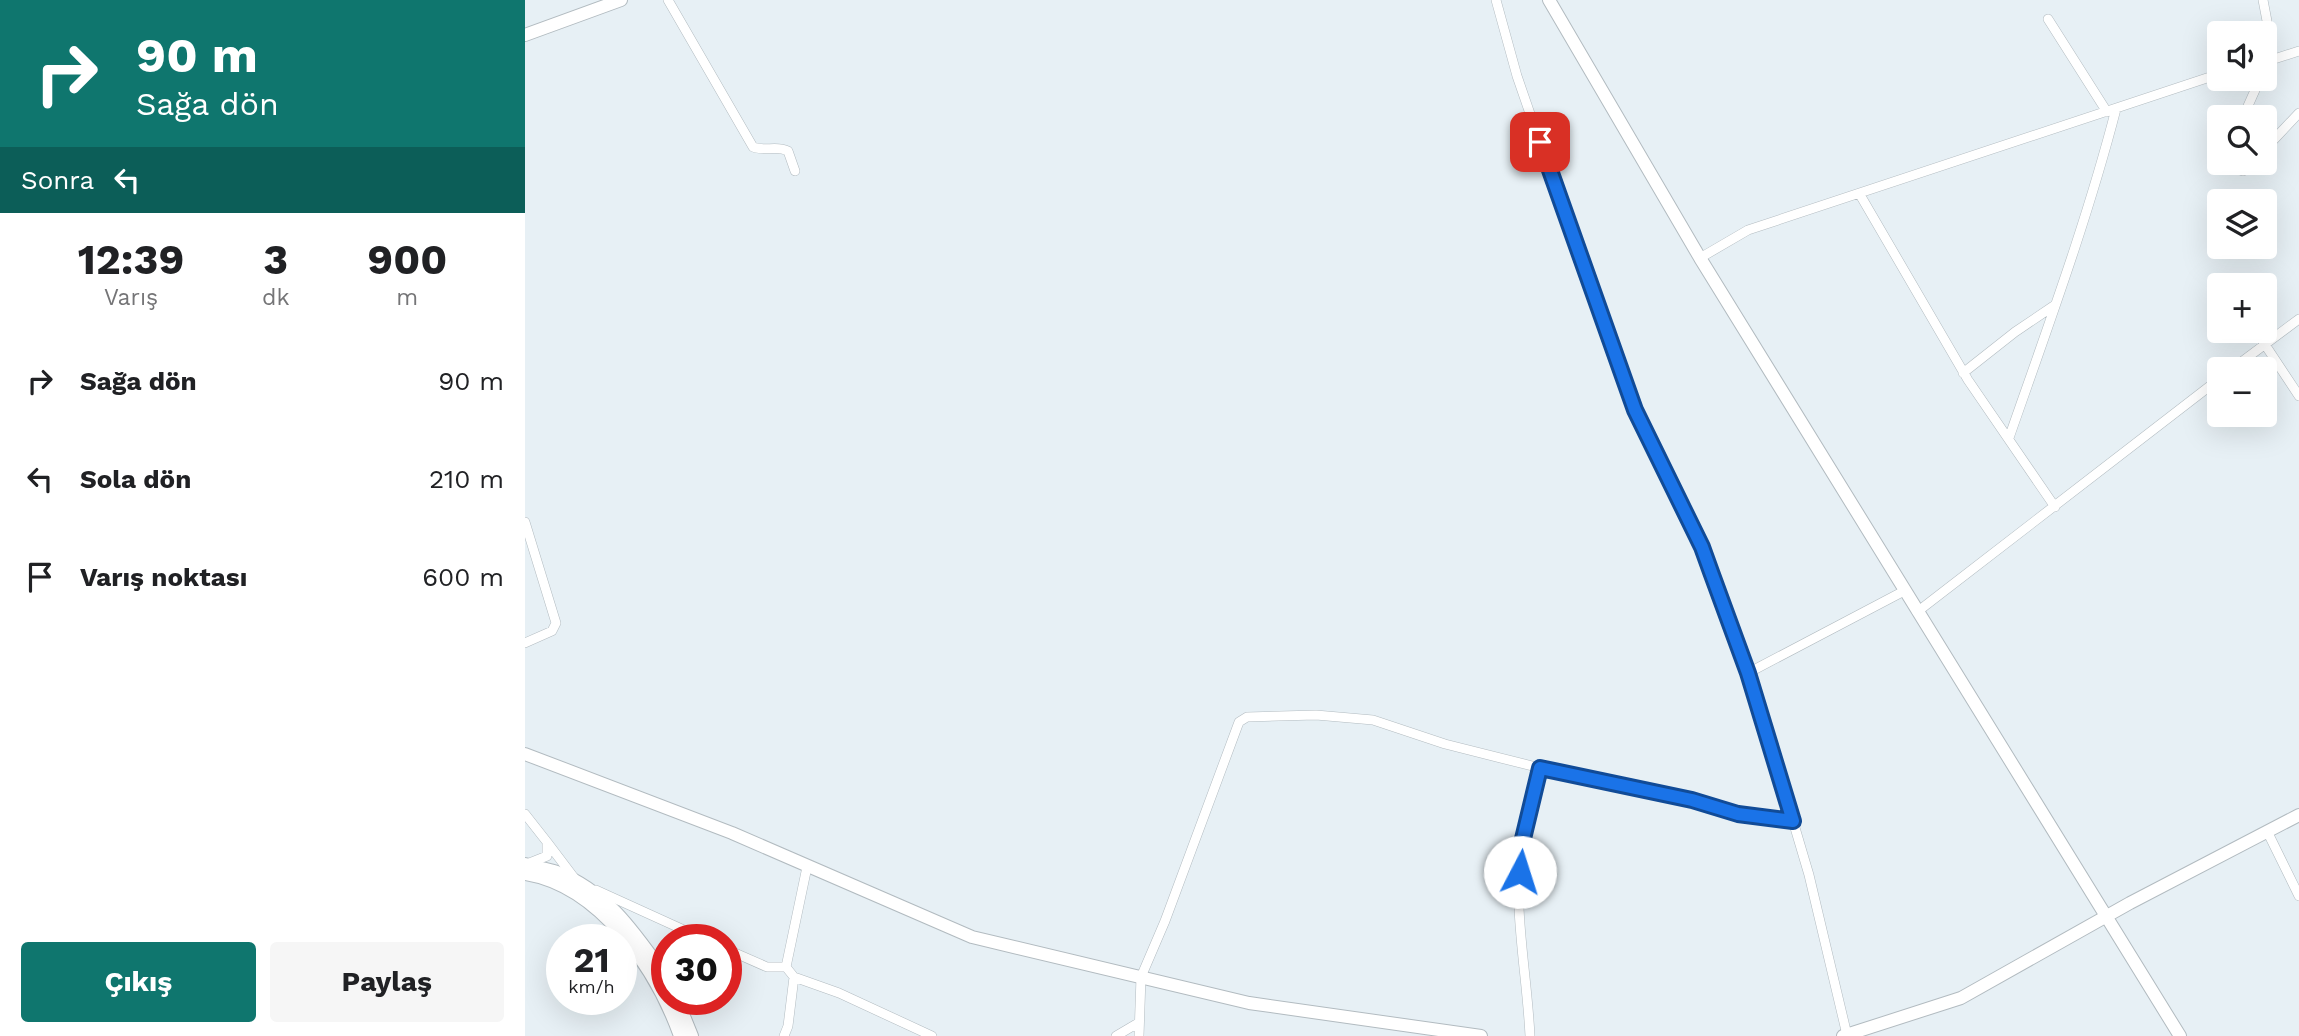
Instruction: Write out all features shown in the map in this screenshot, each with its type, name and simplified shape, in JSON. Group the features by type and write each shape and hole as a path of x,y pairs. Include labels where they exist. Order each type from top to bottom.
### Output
{"street":[{"path":"525,35 621,0"},
{"path":"668,0 753,147 782,148 788,151 795,171"},
{"path":"1496,0 1517,76 1635,410 1702,547 1748,673 1809,875 1845,1035 1961,998 2106,916 2299,815"},
{"path":"1549,0 1700,258 2181,1036"},
{"path":"2263,0 2267,21"},
{"path":"2009,438 2098,175 2111,110 2048,19"},
{"path":"2277,58 2299,51"},
{"path":"1700,258 1748,230 2207,78"},
{"path":"2277,136 2299,113"},
{"path":"1859,193 1963,373 2055,507"},
{"path":"1963,373 2055,305"},
{"path":"2248,357 2299,319"},
{"path":"2265,345 2299,396"},
{"path":"1917,612 2207,388"},
{"path":"525,522 556,623 552,631 525,643"},
{"path":"1748,673 1904,591"},
{"path":"1139,1036 1137,1023 1141,977 1165,921 1239,722 1247,717 1316,715 1373,720 1445,744 1540,768 1692,800 1738,814 1793,821"},
{"path":"525,754 732,833 972,937 1249,1003 1481,1036"},
{"path":"1530,1036 1519,898 1521,847 1540,768"},
{"path":"525,814 576,881 610,904 651,955"},
{"path":"2267,831 2299,896"},
{"path":"525,864 547,856 547,842"},
{"path":"525,864 557,872 671,924"},
{"path":"786,967 807,867"},
{"path":"525,874 539,876 568,888 592,903 605,916 655,982 680,1036"},
{"path":"742,956 767,967 786,967"},
{"path":"786,967 794,977 839,993 932,1036"},
{"path":"784,1036 788,1026 794,977"},
{"path":"683,1015 692,1036"},
{"path":"1116,1036 1137,1023"}],"route":[{"path":"1520,872 1521,847 1540,768 1692,800 1738,814 1793,821 1748,673 1702,547 1635,410 1540,142"}]}
